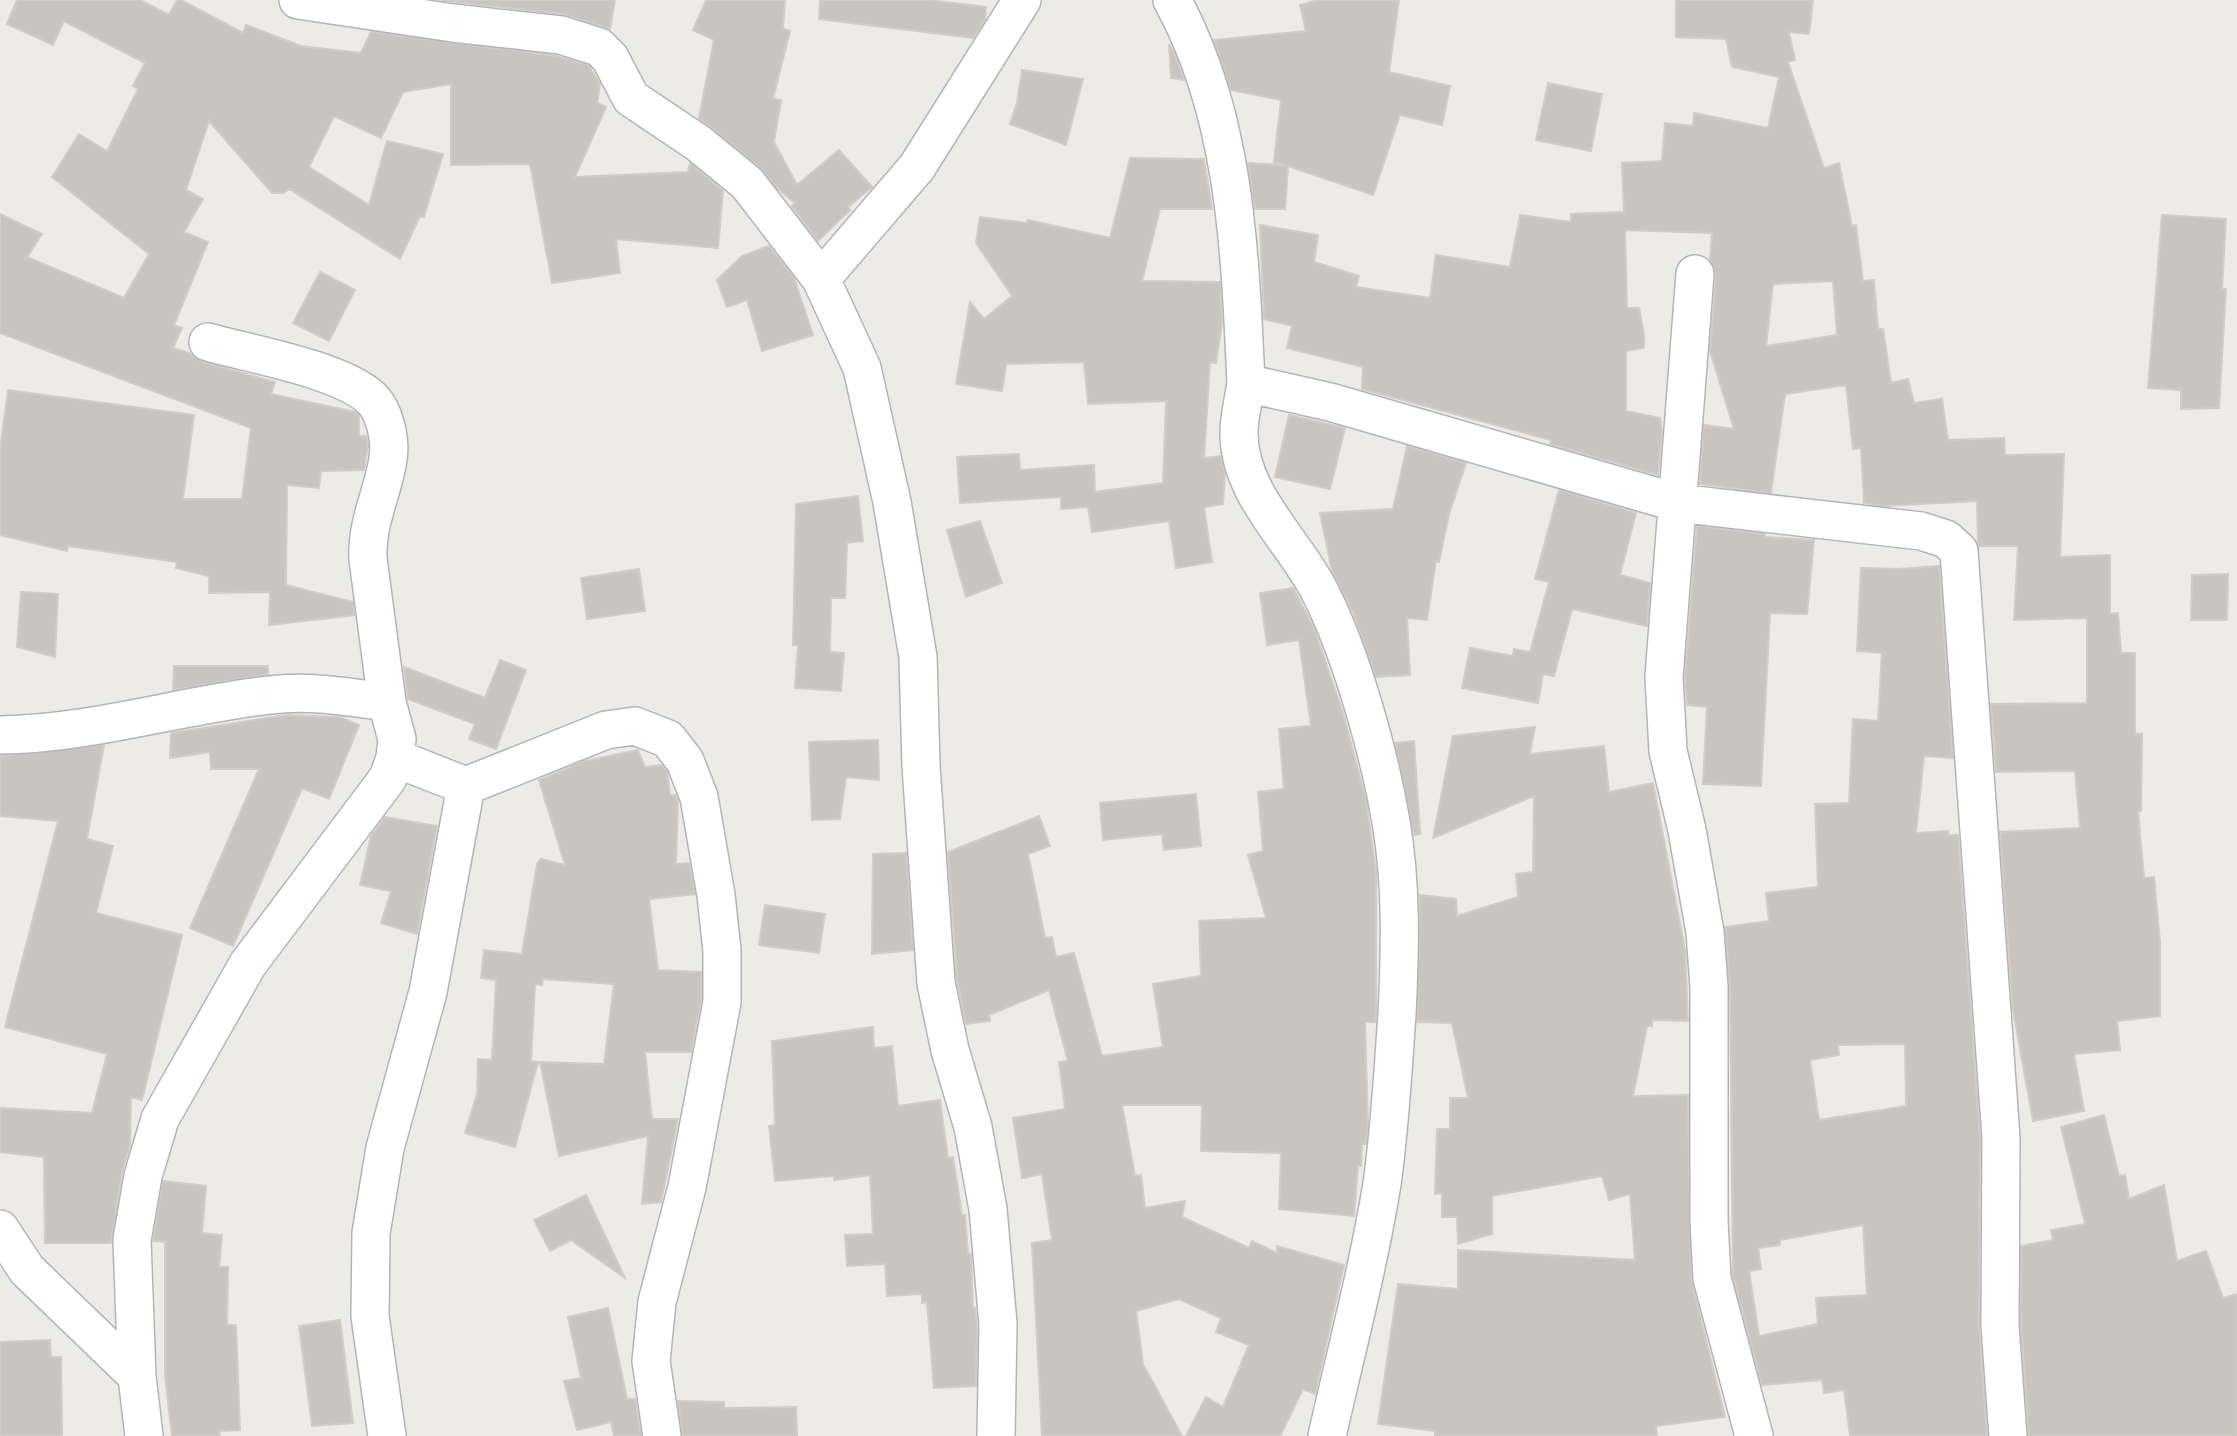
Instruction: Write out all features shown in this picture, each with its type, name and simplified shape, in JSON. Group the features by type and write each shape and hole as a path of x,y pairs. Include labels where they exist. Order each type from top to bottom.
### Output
{"street":[{"path":"298,0 453,23 561,35 599,47 610,58 631,98 698,143 747,183 821,279 862,368 892,502 918,657 921,766 936,983 950,1050 973,1127 988,1209 998,1324 996,1436"},
{"path":"821,279 917,167 1022,0"},
{"path":"1172,0 1208,79 1223,134 1231,187 1246,383 1238,430 1245,468 1254,490 1322,596 1364,713 1391,821 1397,882 1399,964 1393,1076 1382,1181 1327,1436"},
{"path":"1695,274 1664,677 1665,720 1668,751 1690,842 1705,932 1709,987 1709,1221 1712,1278 1754,1436"},
{"path":"144,1436 137,1376 132,1240 143,1177 160,1119 248,964 388,778 395,758 397,739 387,702 367,536 389,456 387,434 380,411 371,398 349,384 321,373 208,342"},
{"path":"1246,383 1330,402 1678,503 1921,531 1946,539 1959,551 2001,1138 2000,1326 2008,1436"},
{"path":"0,735 147,718 269,695 323,693 387,702"},
{"path":"395,758 466,786 606,730 635,726 668,739 685,761 699,797 718,909 722,951 722,1002 687,1186 657,1302 651,1361 662,1436"},
{"path":"387,1436 370,1316 371,1233 385,1148 428,992 466,786"},
{"path":"0,1229 27,1270 137,1376"}],"building":[{"path":"17,0 140,0 169,15 177,0 181,0 243,33 246,25 301,46 361,53 371,32 557,56 588,65 600,84 597,103 606,107 575,177 688,172 690,163 723,191 718,248 616,239 620,273 552,283 530,164 451,165 451,84 403,92 381,138 334,116 309,167 369,205 387,141 443,154 424,217 420,216 400,259 289,189 284,193 272,193 209,121 186,190 203,199 184,232 208,242 174,325 182,328 173,348 191,354 203,362 275,382 271,394 355,412 359,416 359,436 366,436 368,445 364,470 321,471 319,488 287,485 286,585 353,602 354,615 269,625 270,592 209,593 209,576 176,568 177,562 68,546 67,551 0,535 0,449 8,390 194,415 183,499 242,499 251,428 0,333 0,214 42,234 27,257 124,298 149,254 52,177 79,134 107,151 138,89 133,86 145,63 64,21 53,45 7,24"},
{"path":"441,0 615,0 610,29 563,14"},
{"path":"706,0 785,0 783,29 790,31 773,99 781,100 774,142 797,185 839,150 872,187 848,207 850,210 818,241 792,206 795,203 777,188 760,167 699,118 714,40 693,30"},
{"path":"820,0 928,0 986,7 985,20 973,38 819,19"},
{"path":"1318,0 1399,0 1389,72 1450,86 1442,125 1400,115 1373,195 1288,166 1285,209 1255,209 1248,163 1285,165 1274,162 1281,100 1231,90 1214,40 1306,31 1300,5"},
{"path":"1676,0 1813,0 1809,34 1789,32 1795,60 1788,62 1824,168 1839,163 1852,226 1856,225 1863,281 1874,280 1878,329 1883,329 1891,383 1908,379 1914,403 1942,399 1948,440 2004,438 2005,455 2064,454 2060,557 2110,555 2110,614 2118,613 2121,653 2135,653 2135,734 2142,734 2141,811 2138,811 2144,878 2154,877 2160,942 2160,1016 2117,1021 2120,1050 2074,1054 2084,1111 2033,1121 2013,1010 2000,832 2080,828 2075,771 1996,772 1991,704 2087,703 2087,618 2014,620 2018,546 1978,546 1977,501 1883,506 1864,503 1861,448 1853,449 1846,385 1785,394 1771,493 1700,484 1704,425 1734,429 1710,351 1716,276 1710,260 1712,233 1625,230 1627,308 1639,308 1644,335 1644,348 1626,351 1626,411 1660,418 1662,431 1658,475 1550,444 1551,440 1362,389 1363,367 1287,348 1292,326 1264,319 1260,225 1318,235 1314,262 1359,276 1356,287 1430,298 1436,255 1510,267 1520,215 1571,222 1571,214 1624,212 1622,163 1662,161 1665,123 1693,126 1694,113 1768,128 1779,77 1732,67 1726,39 1676,37","holes":["1833,281 1837,335 1766,346 1773,284"]},
{"path":"1169,44 1174,53 1184,80 1171,78"},
{"path":"1022,70 1083,79 1066,145 1010,124 1017,103"},
{"path":"1548,83 1602,94 1591,151 1536,140"},
{"path":"1130,158 1204,159 1212,209 1160,209 1142,281 1220,282 1222,323 1216,363 1210,362 1204,458 1220,456 1225,472 1223,504 1204,507 1212,562 1176,568 1169,521 1092,532 1088,507 1061,509 1061,497 960,503 957,457 1019,454 1020,470 1094,465 1095,492 1163,483 1166,401 1088,404 1084,362 1006,364 1002,391 956,384 970,302 984,319 1012,296 976,243 980,217 1027,223 1028,220 1110,238"},
{"path":"2162,215 2226,219 2222,289 2226,289 2219,408 2181,409 2181,390 2148,388"},
{"path":"769,246 794,278 813,335 762,351 747,300 727,307 717,280 742,256"},
{"path":"320,272 355,290 329,341 293,323"},
{"path":"1289,415 1345,428 1330,489 1275,477"},
{"path":"1407,446 1466,463 1449,514 1439,562 1436,561 1427,620 1407,618 1410,675 1376,677 1353,612 1332,571 1320,513 1393,509"},
{"path":"1559,490 1636,513 1620,575 1650,583 1647,626 1572,609 1554,676 1543,674 1538,703 1462,688 1470,648 1513,656 1514,649 1530,652 1549,582 1535,579"},
{"path":"858,496 863,541 847,543 845,598 831,598 830,652 844,653 841,691 795,688 798,645 793,645 796,504"},
{"path":"980,521 1002,583 966,597 947,530"},
{"path":"1697,526 1765,534 1765,537 1814,540 1807,614 1770,613 1761,786 1703,784 1707,707 1687,705 1685,677"},
{"path":"1939,566 1953,758 1924,756 1916,833 1948,831 1948,835 1958,835 1980,1139 1979,1326 1987,1436 1850,1436 1844,1390 1824,1393 1822,1380 1762,1385 1733,1275 1730,987 1725,927 1769,921 1766,893 1818,887 1815,804 1849,803 1853,719 1878,721 1882,653 1857,651 1861,568","holes":["1905,1044 1906,1106 1819,1120 1810,1060 1839,1055 1838,1045","1863,1225 1867,1295 1816,1298 1818,1324 1759,1336 1749,1271 1761,1269 1758,1248 1780,1245 1780,1240"]},
{"path":"639,569 645,611 587,619 581,578"},
{"path":"2228,574 2227,620 2191,620 2192,575"},
{"path":"1293,588 1314,628 1343,713 1366,800 1376,871 1376,1013 1375,1022 1365,1022 1368,1127 1366,1144 1362,1144 1361,1166 1358,1166 1354,1216 1279,1209 1281,1153 1201,1151 1202,1105 1122,1105 1135,1176 1141,1175 1145,1208 1185,1201 1182,1217 1249,1248 1252,1241 1277,1253 1277,1246 1344,1265 1315,1394 1303,1389 1280,1436 1186,1436 1206,1397 1223,1407 1249,1345 1216,1332 1221,1318 1179,1299 1136,1311 1143,1364 1182,1436 1042,1436 1032,1243 1052,1240 1042,1174 1022,1178 1013,1118 1065,1109 1059,1062 1068,1061 1049,990 989,1015 990,1021 966,1024 957,980 948,852 1039,816 1050,846 1028,854 1045,938 1052,937 1056,957 1074,953 1102,1056 1163,1047 1153,984 1201,976 1199,921 1266,918 1248,855 1263,851 1258,792 1284,789 1279,729 1311,726 1299,640 1267,645 1260,593"},
{"path":"21,592 58,594 55,657 17,647"},
{"path":"500,660 526,670 496,749 469,739 475,724 408,699 404,667 485,698"},
{"path":"174,666 268,666 268,674 173,690"},
{"path":"286,715 340,717 359,725 329,799 302,788 233,946 190,928 259,769 211,769 210,752 170,758 171,733"},
{"path":"1535,727 1530,754 1604,746 1609,792 1653,783 1685,950 1688,1021 1652,1020 1652,1026 1647,1026 1633,1096 1688,1095 1691,1279 1725,1417 1656,1426 1657,1436 1435,1436 1435,1431 1378,1424 1398,1284 1458,1289 1458,1250 1635,1260 1630,1194 1609,1200 1602,1176 1492,1196 1492,1234 1458,1244 1457,1217 1442,1217 1442,1193 1435,1194 1437,1129 1450,1129 1450,1098 1468,1098 1452,1023 1417,1022 1420,895 1456,899 1457,916 1518,897 1516,874 1533,872 1534,796 1433,838 1453,736"},
{"path":"878,740 879,780 846,777 840,819 812,820 809,742"},
{"path":"1414,741 1420,834 1414,835 1395,743"},
{"path":"104,745 87,839 113,846 96,913 182,935 142,1100 131,1097 130,1145 122,1172 111,1243 45,1243 44,1157 0,1152 0,1108 92,1113 107,1054 5,1027 58,821 0,816 0,756"},
{"path":"638,750 645,767 662,765 667,771 670,795 676,795 678,802 676,864 689,863 695,894 649,899 658,970 701,972 701,1000 691,1052 645,1052 652,1119 678,1119 661,1202 642,1204 648,1136 559,1156 540,1062 604,1064 614,984 543,979 542,985 535,984 531,1061 538,1062 515,1147 465,1133 477,1094 478,1059 492,1060 496,980 481,978 484,950 522,954 537,864 541,859 565,865 539,780 585,761"},
{"path":"1196,794 1201,846 1164,850 1162,834 1103,840 1100,803"},
{"path":"385,817 437,826 417,934 381,923 391,891 360,885 371,836"},
{"path":"906,853 913,950 872,954 873,854"},
{"path":"765,905 825,914 819,953 759,945"},
{"path":"873,1027 874,1048 892,1046 898,1106 940,1100 948,1158 953,1157 962,1215 965,1215 968,1254 971,1254 973,1308 977,1327 976,1386 934,1388 927,1302 922,1303 922,1294 887,1296 885,1264 847,1266 845,1235 873,1234 870,1175 834,1180 834,1176 775,1181 769,1126 775,1125 772,1041"},
{"path":"2104,1115 2119,1176 2125,1175 2129,1199 2164,1185 2177,1261 2206,1251 2223,1298 2237,1294 2237,1436 2029,1436 2021,1325 2021,1246 2053,1240 2051,1230 2085,1224 2061,1127"},
{"path":"163,1181 206,1186 202,1233 222,1235 219,1267 228,1267 227,1325 236,1325 240,1430 219,1431 220,1436 172,1436 165,1375 165,1242 153,1241"},
{"path":"586,1195 625,1278 571,1240 550,1251 534,1220"},
{"path":"608,1308 627,1399 635,1399 641,1436 614,1436 611,1422 577,1430 564,1381 581,1378 568,1317"},
{"path":"340,1320 353,1423 312,1426 299,1326"},
{"path":"50,1340 51,1357 61,1357 62,1436 0,1436 0,1342"},
{"path":"678,1401 724,1402 724,1408 796,1407 797,1436 683,1436"}]}
